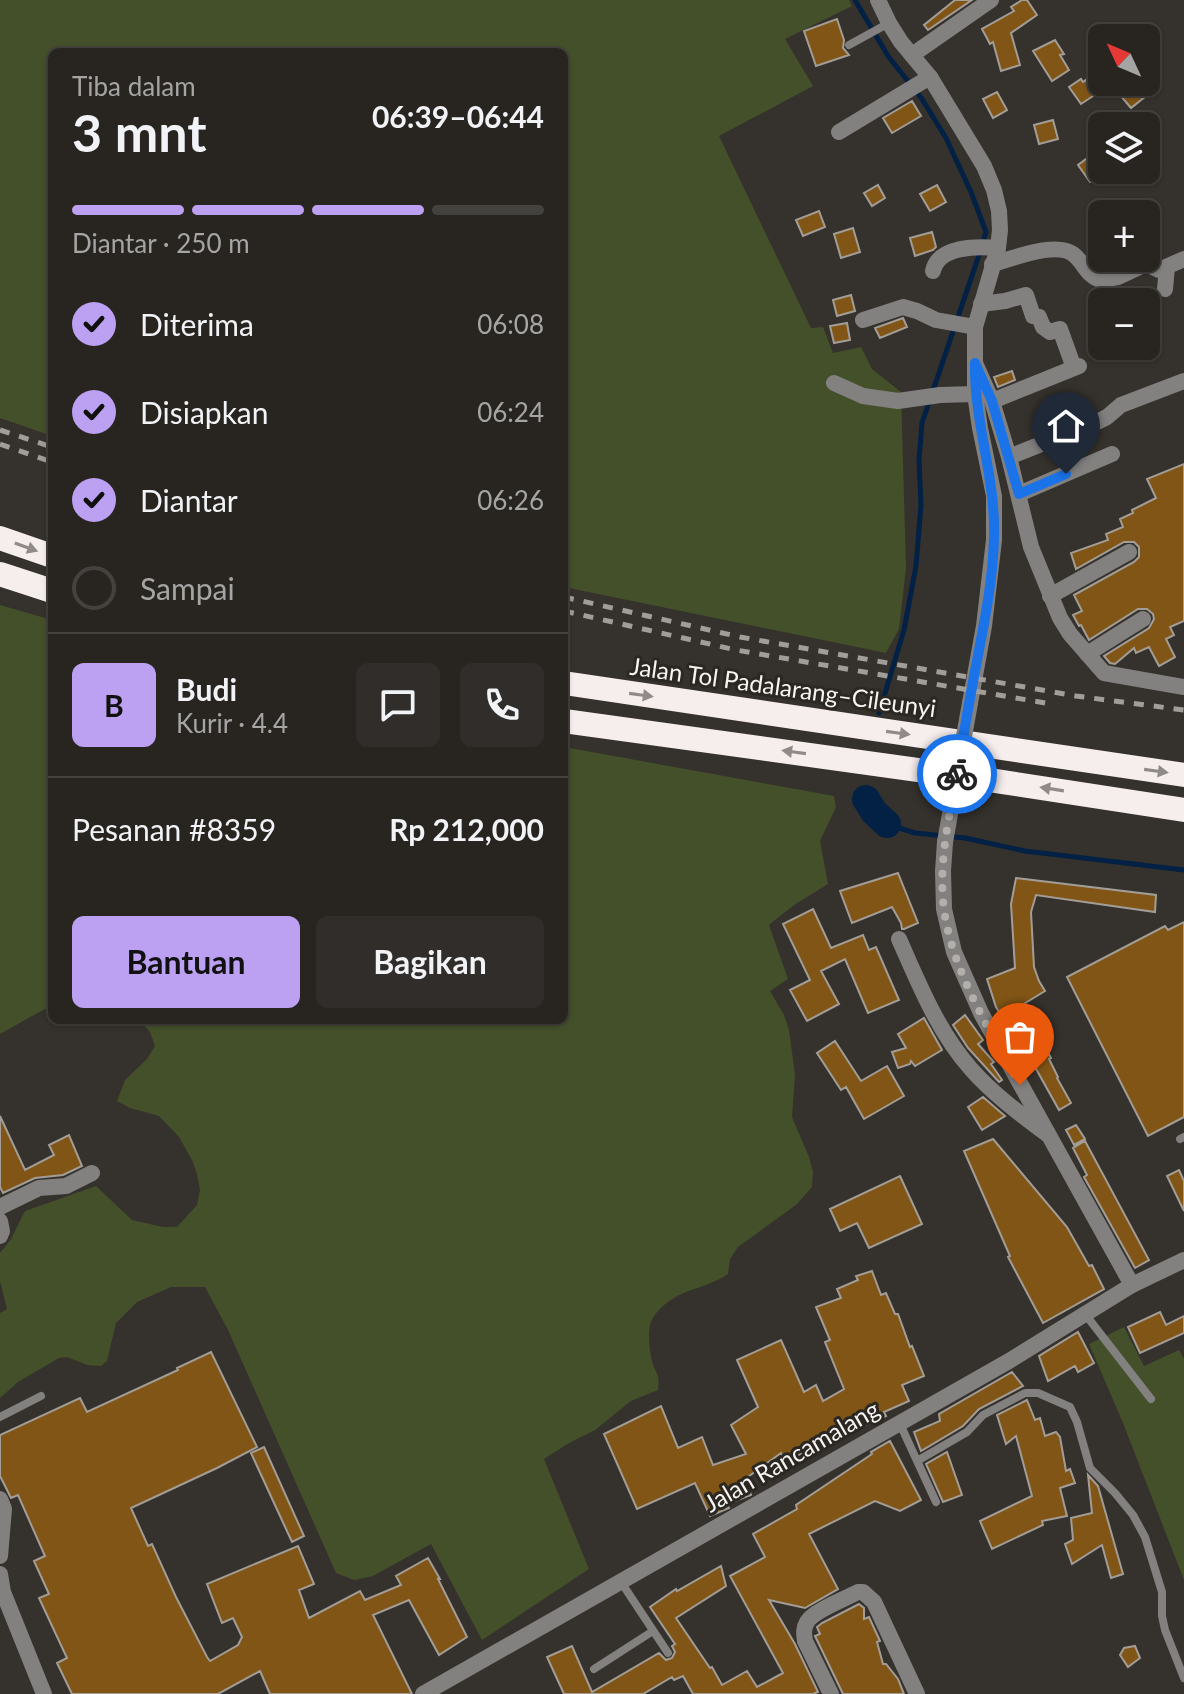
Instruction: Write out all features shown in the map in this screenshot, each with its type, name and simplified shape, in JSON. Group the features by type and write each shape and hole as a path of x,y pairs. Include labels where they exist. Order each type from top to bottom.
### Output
{"highway":[{"path":"0,538 48,555"},
{"path":"0,574 48,590"},
{"name":"Jalan Tol Padalarang–Cileunyi","path":"568,684 1184,775"},
{"path":"568,722 1184,810"}],"street":[{"path":"878,0 882,28 912,55 922,82 984,166 994,190 1000,230 988,251 981,304 961,325"},
{"path":"912,55 991,0"},
{"path":"839,132 922,82"},
{"path":"933,271 937,260 944,256 988,251 1060,249 1074,255 1091,276 1100,280 1118,277 1146,264 1159,270 1184,259"},
{"path":"1165,289 1167,267"},
{"path":"981,304 1026,295 1033,316 1039,317 1046,330 1060,329 1077,367 992,401"},
{"path":"863,320 903,307 925,317 961,325"},
{"path":"961,325 992,401 1031,547 1060,618 1104,673 1184,687"},
{"path":"975,363 975,394 994,496 994,540 984,626 945,842 944,909 954,952 981,1013 1132,1285"},
{"path":"1009,457 1107,417 1121,405 1184,381"},
{"path":"834,383 863,396 898,401 975,394"},
{"path":"1019,494 1112,454"},
{"path":"1050,596 1129,552"},
{"path":"1087,654 1143,619"},
{"path":"899,939 940,1026 970,1068 1015,1110 1047,1134"},
{"path":"0,1207 39,1188 66,1186 92,1173"},
{"path":"0,1221 0,1236"},
{"name":"Jalan Rancamalang","path":"423,1694 623,1585 1009,1361 1132,1285 1184,1260"},
{"path":"0,1499 4,1509 0,1556"},
{"path":"0,1574 3,1592 44,1694"},
{"path":"831,1694 805,1641 805,1624 811,1617 863,1592 874,1602 917,1694"}],"lane":[{"path":"849,45 882,28"},
{"path":"1085,1313 1151,1399"},
{"path":"917,1461 967,1432 983,1415 1025,1393 1038,1393 1070,1407 1090,1468 1133,1515 1145,1537 1162,1592 1165,1630 1184,1678"},
{"path":"0,1417 41,1396"},
{"path":"900,1423 936,1502"},
{"path":"623,1585 668,1653"},
{"path":"594,1669 653,1631"}],"green space":[{"path":"0,0 849,0 852,6 785,39 813,86 719,136 811,328 823,327 833,353 861,347 872,369 901,392 906,568 899,629 886,653 568,588 568,48 48,48 48,435 0,418"},
{"path":"0,605 48,619 48,1007 0,1034"},
{"path":"568,748 834,796 836,807 820,841 828,884 769,925 788,979 770,991 789,1030 795,1075 792,1117 809,1157 813,1172 812,1187 796,1205 738,1247 730,1259 728,1274 677,1296 655,1314 650,1324 649,1339 658,1376 658,1390 631,1401 595,1430 544,1459 589,1569 482,1640 431,1544 373,1576 354,1580 336,1573 228,1330 205,1287 171,1287 137,1302 116,1323 107,1361 101,1366 87,1365 67,1357 59,1358 18,1382 0,1398 0,1313 7,1309 0,1281 0,1253 25,1211 96,1186 132,1220 163,1227 177,1227 197,1205 200,1190 197,1174 179,1137 159,1116 117,1101 125,1080 147,1059 155,1046 150,1032 143,1024 568,1024"},
{"path":"1124,1327 1144,1366 1179,1350 1184,1359 1184,1580 1089,1344"}],"building":[{"path":"955,0 972,0 928,30 924,25"},
{"path":"1027,0 1037,15 1011,33 1020,65 1001,71 993,42 990,44 982,29 1014,11 1011,7"},
{"path":"837,19 844,40 843,48 849,55 816,66 804,31"},
{"path":"1055,40 1069,70 1052,81 1033,51"},
{"path":"1088,78 1088,96 1093,96 1081,104 1069,87 1081,79 1083,82"},
{"path":"997,92 1007,110 993,118 983,99"},
{"path":"1121,96 1146,96 1131,108"},
{"path":"912,101 921,116 892,133 883,118"},
{"path":"1053,120 1058,139 1039,144 1034,125"},
{"path":"1088,158 1088,179 1078,165"},
{"path":"878,185 885,198 872,206 864,193"},
{"path":"937,185 946,202 930,211 920,194"},
{"path":"819,211 825,227 803,236 796,220"},
{"path":"853,228 860,252 841,258 834,234"},
{"path":"932,232 936,247 915,256 910,238"},
{"path":"851,295 855,311 837,316 833,300"},
{"path":"903,318 907,327 880,338 875,328"},
{"path":"847,323 850,340 834,343 830,326"},
{"path":"1012,371 1015,380 998,387 994,377"},
{"path":"1184,464 1184,621 1170,627 1174,635 1166,639 1175,657 1159,666 1149,647 1136,653 1134,648 1115,664 1110,663 1104,656 1149,628 1153,614 1147,609 1138,609 1089,640 1073,615 1082,611 1074,595 1134,562 1139,557 1139,547 1134,542 1124,542 1076,569 1071,553 1108,540 1106,534 1123,527 1120,519 1156,498 1147,479"},
{"path":"898,873 918,923 902,929 892,907 852,923 840,891"},
{"path":"1016,878 1156,895 1155,912 1036,895 1031,912 1034,967 1045,991 1022,1005 1071,1103 1059,1110 1022,1048 1027,1046 1011,1014 1004,1020 996,1007 987,979 1015,968 1011,904"},
{"path":"813,909 831,948 863,935 869,950 876,947 899,1000 868,1013 845,959 821,971 839,1004 807,1021 790,990 810,980 783,924"},
{"path":"1184,922 1184,1117 1148,1136 1067,977 1165,926 1168,930"},
{"path":"965,1015 983,1040 978,1044 994,1062 991,1064 1002,1080 999,1082 968,1048 953,1025"},
{"path":"924,1018 942,1050 915,1066 911,1061 898,1068 892,1052 906,1048 898,1034"},
{"path":"835,1041 861,1081 887,1066 904,1096 864,1119 846,1087 841,1090 817,1053"},
{"path":"983,1097 1005,1116 982,1130 968,1107"},
{"path":"0,1116 25,1170 54,1155 49,1145 69,1135 82,1166 63,1175 35,1178 3,1193 0,1187"},
{"path":"1076,1125 1085,1139 1074,1145 1066,1130"},
{"path":"993,1139 1067,1227 1104,1289 1043,1323 1008,1257 964,1151"},
{"path":"1085,1141 1149,1260 1135,1268 1084,1177 1087,1175 1073,1148"},
{"path":"1179,1170 1184,1181 1184,1211 1167,1176"},
{"path":"900,1176 922,1224 869,1248 857,1223 840,1231 830,1209"},
{"path":"872,1271 881,1295 886,1293 895,1314 898,1314 924,1376 902,1385 909,1401 884,1412 886,1416 867,1425 863,1416 836,1431 838,1435 785,1462 781,1453 745,1479 751,1495 727,1504 729,1508 710,1516 695,1483 637,1509 604,1434 661,1406 678,1448 702,1437 713,1465 746,1454 731,1425 758,1407 737,1360 781,1340 804,1392 816,1385 823,1401 844,1389 825,1342 830,1340 816,1307 841,1298 837,1289 858,1280 856,1276"},
{"path":"1160,1312 1166,1325 1184,1316 1184,1333 1140,1353 1128,1327"},
{"path":"1078,1332 1094,1363 1078,1372 1075,1366 1048,1381 1039,1356"},
{"path":"211,1352 257,1447 131,1508 207,1657 210,1661 238,1645 242,1637 233,1618 222,1623 207,1584 298,1546 314,1584 299,1590 309,1618 360,1591 365,1600 401,1585 396,1576 428,1558 467,1637 439,1655 409,1600 373,1615 412,1694 270,1694 260,1671 218,1694 72,1694 57,1663 67,1658 39,1598 49,1594 34,1561 45,1556 18,1495 11,1498 0,1476 0,1435 80,1398 87,1412"},
{"path":"1012,1372 1023,1386 979,1409 963,1426 921,1451 914,1432 940,1421 939,1414"},
{"path":"1027,1400 1035,1420 1040,1418 1045,1436 1056,1432 1060,1437 1066,1471 1070,1469 1075,1483 1060,1488 1067,1516 1042,1521 1043,1525 992,1549 980,1521 1032,1496 1016,1436 1006,1444 997,1415"},
{"path":"890,1441 921,1500 900,1511 875,1501 809,1534 838,1589 805,1608 769,1600 818,1692 693,1694 683,1676 674,1680 672,1677 643,1694 564,1694 547,1657 572,1646 592,1692 659,1653 666,1660 672,1658 675,1652 672,1646 675,1644 650,1607 676,1589 721,1566 726,1586 676,1618 722,1685 747,1671 757,1687 783,1673 730,1576 765,1557 753,1534 797,1509 796,1505"},
{"path":"264,1447 304,1536 292,1542 251,1453"},
{"path":"947,1452 962,1495 943,1502 926,1464"},
{"path":"1088,1475 1098,1486 1123,1574 1111,1578 1102,1545 1072,1564 1065,1544 1073,1540 1071,1518 1092,1513"},
{"path":"859,1604 864,1608 864,1619 869,1617 880,1641 877,1642 883,1664 898,1679 904,1694 843,1694 815,1636 820,1634 817,1627 822,1623"},
{"path":"1135,1646 1140,1658 1128,1667 1120,1655 1124,1648"}],"waterway":[{"path":"855,0 888,56 922,99 946,138 986,232 983,242"},
{"path":"879,713 904,630 916,566 921,505 919,460 922,423 980,252"},
{"path":"866,799 887,824"},
{"path":"887,824 915,833 965,838 1025,851 1184,870"}],"railway":[{"path":"0,430 48,446"},
{"path":"0,444 48,461"},
{"path":"568,598 740,637 1076,696 1184,710"},
{"path":"568,612 736,650 1051,704"}],"way so far":[{"path":"957,774 945,842 944,909 954,952 981,1013 1020,1085"}],"route":[{"path":"957,774 984,626 994,540 994,496 975,394 975,363 992,401 1019,494 1066,474"}]}
